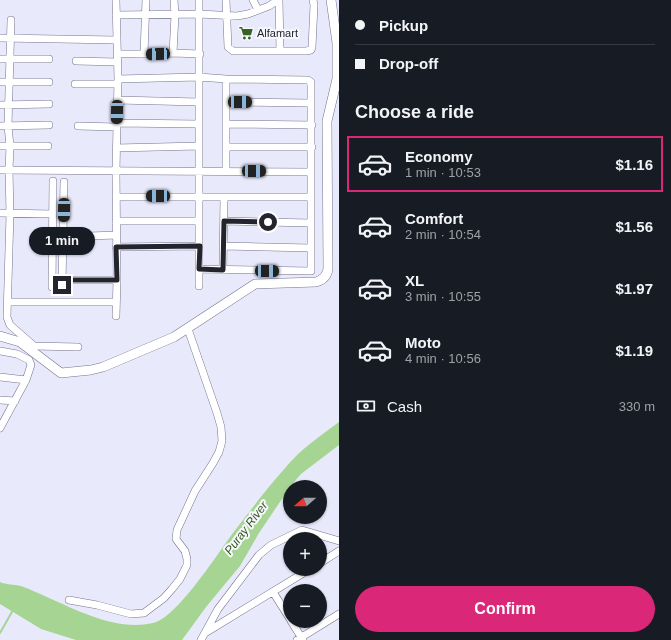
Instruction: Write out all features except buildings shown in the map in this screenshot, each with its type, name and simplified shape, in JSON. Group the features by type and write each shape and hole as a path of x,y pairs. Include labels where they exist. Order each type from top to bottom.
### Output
{"street":[{"path":"116,0 118,82 116,148 116,316"},
{"path":"144,54 146,0"},
{"path":"173,54 175,15 174,0"},
{"path":"199,0 199,286"},
{"path":"226,0 228,15 228,47 233,51 311,50 313,0"},
{"path":"253,0 258,10"},
{"path":"116,16 248,14 269,6 279,0 280,50"},
{"path":"0,336 20,342 61,373 91,370 103,367 174,337 256,284 316,282 323,279 327,273 327,121 336,78 337,44 331,0"},
{"path":"11,20 8,126 10,146 10,214 7,317 10,325 36,347 78,347"},
{"path":"0,38 116,40"},
{"path":"76,61 117,58 144,54 200,54"},
{"path":"0,59 49,59"},
{"path":"75,84 199,77 226,79 310,80 312,82 310,103 312,125 311,271 199,269"},
{"path":"226,79 226,171"},
{"path":"0,82 49,82"},
{"path":"117,100 199,102"},
{"path":"226,102 310,103"},
{"path":"0,105 49,104"},
{"path":"78,126 199,124"},
{"path":"226,124 312,125"},
{"path":"0,126 49,125"},
{"path":"0,146 48,146"},
{"path":"116,148 199,146"},
{"path":"226,147 312,147"},
{"path":"0,170 311,172"},
{"path":"52,287 53,181"},
{"path":"64,182 62,283 117,280"},
{"path":"116,197 311,197"},
{"path":"223,270 224,197"},
{"path":"0,213 53,214"},
{"path":"116,221 198,221"},
{"path":"224,221 311,223"},
{"path":"63,236 116,235"},
{"path":"116,247 200,246"},
{"path":"224,246 311,248"},
{"path":"8,302 116,302"},
{"path":"68,600 97,605 131,614 144,613 164,598 180,578 187,565 185,551 176,539 176,530 194,491 219,452 222,441 221,427 217,413 188,329"},
{"path":"0,351 17,354 29,360 31,365 26,380 0,428"},
{"path":"0,377 26,380"},
{"path":"0,400 15,401"},
{"path":"202,637 218,609 259,555 271,545 302,530 339,541"},
{"path":"327,559 339,551"},
{"path":"202,637 299,576"},
{"path":"274,592 283,607"},
{"path":"295,628 300,639 339,614"}],"water":[{"name":"Puray River","path":"339,422 339,445 301,474 296,480 283,480 283,497 259,533 240,566 206,607 182,640 76,640 41,629 0,604 0,582 24,587 86,614 113,622 140,625 153,623 162,619 173,610 196,584 272,483 292,460 311,443"}],"waterway":[{"path":"0,633 13,610"}],"place":[{"name":"Alfamart","path":"246,33"}],"route":[{"path":"62,285 62,280 117,280 116,247 200,246 199,269 223,270 224,221 268,222"}]}
